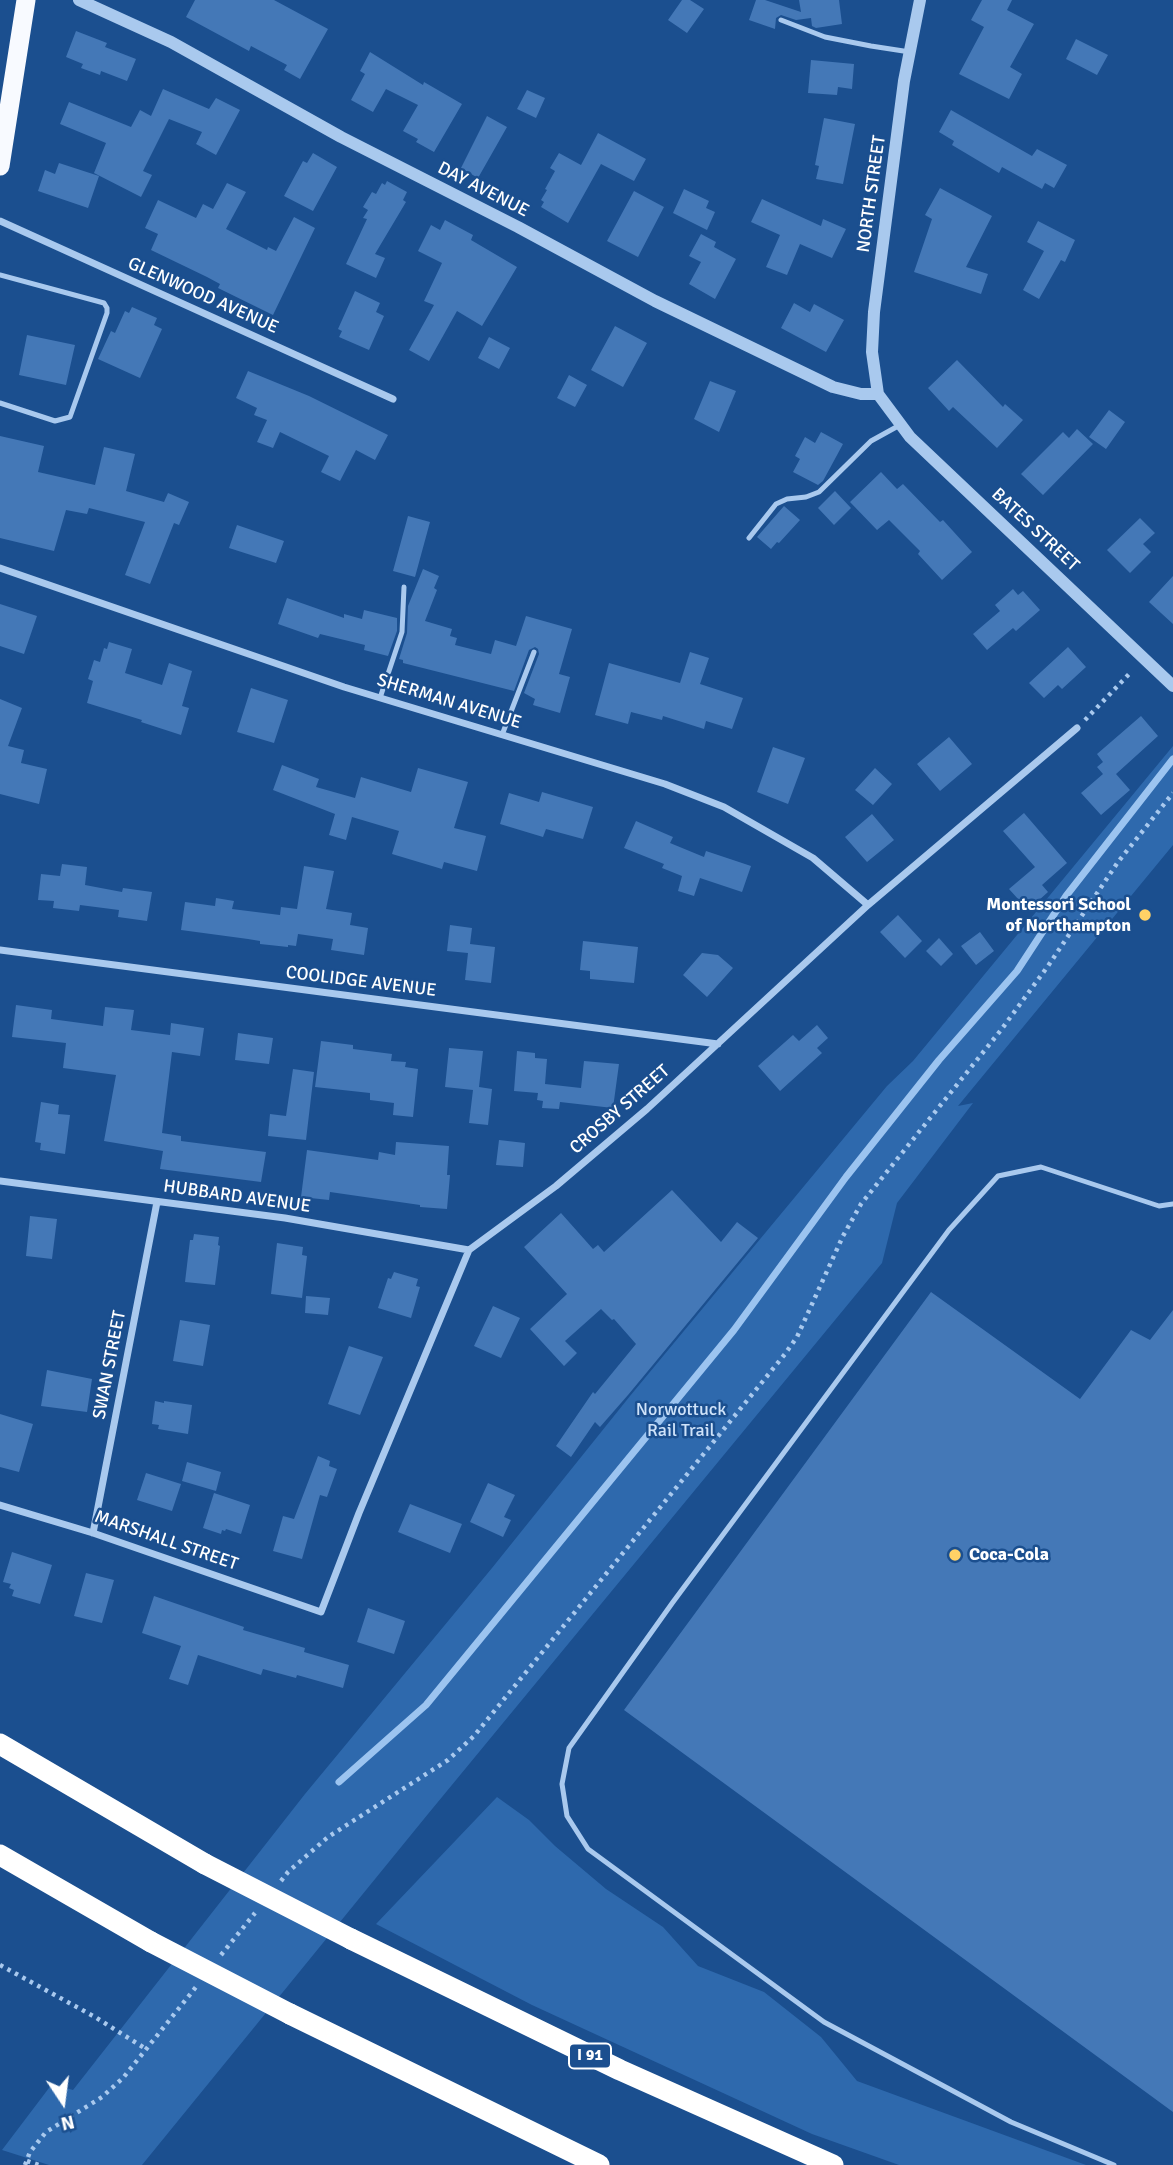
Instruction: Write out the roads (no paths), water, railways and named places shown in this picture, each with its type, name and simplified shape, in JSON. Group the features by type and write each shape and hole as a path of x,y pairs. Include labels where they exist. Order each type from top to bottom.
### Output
{"highway":[{"path":"0,166 26,0"},
{"name":"I 91","path":"0,1744 205,1864 351,1940 621,2070 833,2165"},
{"path":"0,1855 151,1942 290,2014 599,2165"}],"street":[{"name":"DAY AVENUE","path":"79,0 171,42 341,137 518,227 655,301 833,387 861,394 878,394"},
{"name":"NORTH STREET","path":"878,394 872,352 874,312 904,81 920,0"},
{"name":"GLENWOOD AVENUE","path":"0,222 393,399"},
{"name":"BATES STREET","path":"878,394 900,425 1173,686"},
{"name":"SHERMAN AVENUE","path":"0,568 380,698 665,784 724,807 813,858 868,905"},
{"name":"CROSBY STREET","path":"469,1250 556,1186 647,1109 868,905 1077,728"},
{"name":"COOLIDGE AVENUE","path":"0,950 718,1044"},
{"name":"HUBBARD AVENUE","path":"0,1181 285,1218 469,1250"},
{"name":"SWAN STREET","path":"93,1533 157,1202"},
{"name":"MARSHALL STREET","path":"0,1505 93,1533 321,1612 359,1513 469,1250"}],"lane":[{"path":"781,20 825,37 910,52"},
{"path":"0,275 104,303 107,308 70,416 55,421 0,404"},
{"path":"749,538 776,504 819,492 871,441 900,425"},
{"path":"380,698 402,632 404,587"},
{"path":"502,735 534,652"},
{"path":"1114,2165 1011,2122 824,2022 588,1849 567,1816 562,1784 569,1748 673,1601 949,1230 998,1176 1041,1167 1159,1206 1173,1204"}],"waterway":[{"path":"339,1782 426,1705 734,1330 846,1177 939,1060 1017,971 1066,896 1173,759"}],"place":[{"name":"Montessori School of Northampton","path":"1145,915"},
{"name":"Coca-Cola","path":"955,1555"}],"park label":[{"name":"Norwottuck Rail Trail","path":"681,1420"}]}
